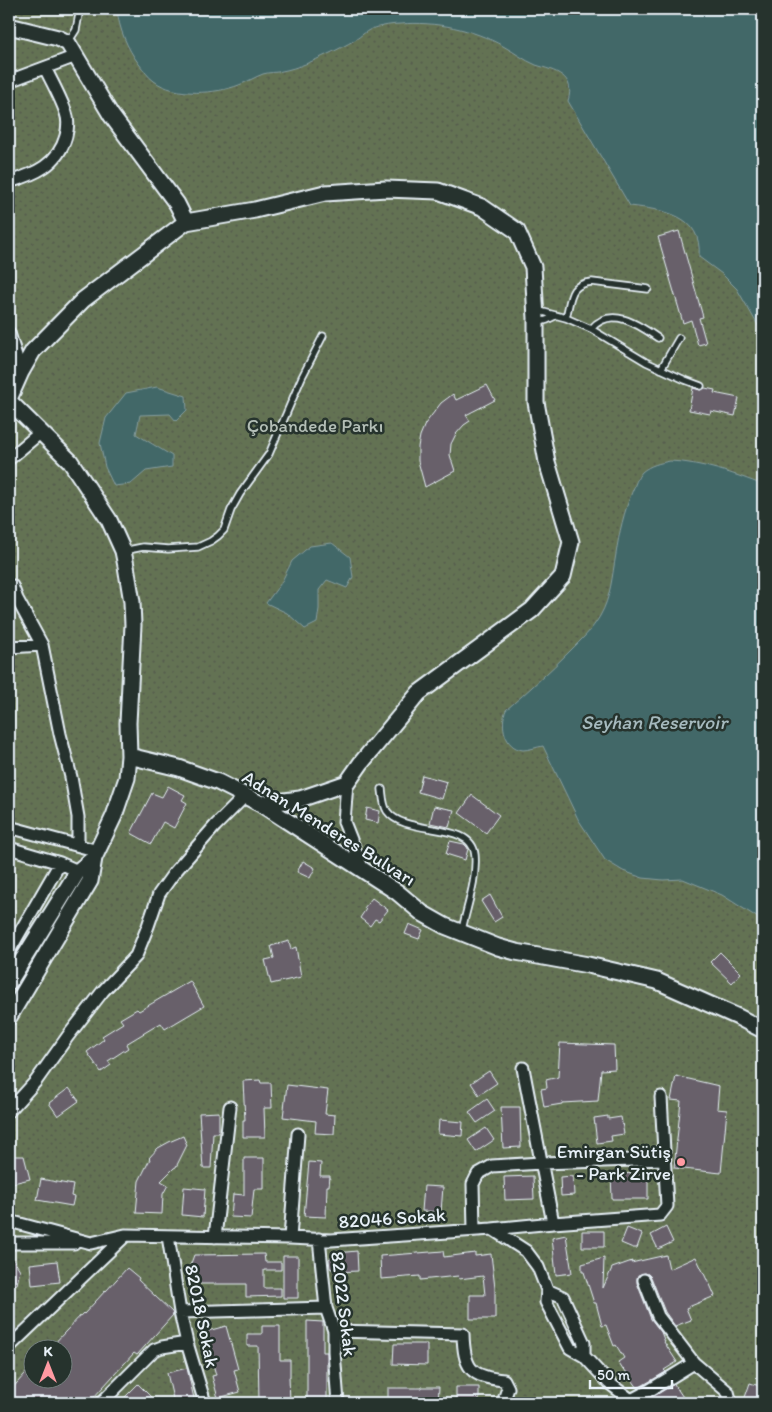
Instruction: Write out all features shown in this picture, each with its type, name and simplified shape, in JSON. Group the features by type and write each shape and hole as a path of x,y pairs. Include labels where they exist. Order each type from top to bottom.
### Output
{"main road":[{"path":"9,26 58,38 72,49 111,115 177,204 186,222"},
{"path":"9,1017 90,881 96,854 114,816 127,778 133,625 132,602 123,551 109,520 70,461 9,400 21,372 33,351 83,300 186,222 256,210 325,193 386,189 438,191 482,207 517,232 533,267 536,402 547,462 571,542 563,576 532,610 419,693 361,763 348,783 300,799 261,804"},
{"name":"Adnan Menderes Bulvarı","path":"129,756 179,768 218,782 261,804 397,892 422,913 445,926 516,952 588,965 657,981 763,1030"},
{"path":"9,982 78,871 96,854"}],"street":[{"path":"9,81 45,68 72,49"},
{"path":"9,182 30,175 53,161 64,144 68,126 66,113 45,68"},
{"path":"9,333 21,372"},
{"path":"9,459 41,432"},
{"path":"9,586 12,586 42,645 76,801 78,846"},
{"path":"9,647 42,645"},
{"path":"348,783 344,822 363,870"},
{"path":"9,1112 36,1081 102,991 136,956 159,894 174,873 215,826 245,796"},
{"path":"9,827 78,846 96,854"},
{"path":"9,848 60,863 78,871"},
{"path":"9,951 60,863"},
{"path":"523,1068 553,1223"},
{"name":"82046 Sokak","path":"9,1219 13,1222 90,1242 126,1235 331,1240 660,1215 667,1206 662,1097"},
{"path":"215,1237 230,1107"},
{"path":"290,1238 298,1134"},
{"path":"474,1230 473,1184 478,1174 492,1166 664,1159"},
{"path":"492,1229 526,1252 538,1267 547,1290 546,1302 570,1348 584,1356 609,1383 632,1402 694,1363"},
{"path":"9,1347 126,1235"},
{"name":"82018 Sokak","path":"168,1236 180,1312 205,1403"},
{"name":"82022 Sokak","path":"318,1239 326,1308 334,1331 338,1403"},
{"path":"9,1243 90,1242"},
{"path":"644,1280 658,1316 694,1363 728,1392 731,1403"},
{"path":"547,1290 563,1297 584,1343 584,1356"},
{"path":"180,1312 326,1308"},
{"path":"334,1331 463,1334 464,1349 471,1370 490,1379 504,1380 508,1388 503,1403"},
{"path":"101,1403 154,1350 162,1346 187,1343"}],"lane":[{"path":"72,49 80,9"},
{"path":"566,318 573,291 584,282 648,289"},
{"path":"535,316 546,312 591,328 646,362 701,386"},
{"path":"535,316 547,320 555,316"},
{"path":"591,328 599,321 608,318 620,318 640,326 658,338"},
{"path":"123,551 138,547 168,549 198,547 212,541 224,530 240,494 269,454 302,377 323,336"},
{"path":"661,369 679,338"},
{"path":"382,789 386,809 395,818 412,826 448,831 463,837 473,847 475,853 474,875 461,932"}],"green space":[{"name":"Çobandede Parkı","path":"9,9 763,9 763,1403 9,1403"}],"water":[{"path":"117,9 763,9 763,334 737,289 722,274 699,257 698,243 694,231 687,223 667,213 630,206 568,101 569,85 557,72 532,63 479,35 440,25 414,23 371,29 355,40 311,62 280,72 263,74 230,88 208,92 184,92 163,86 146,73 127,45"},
{"path":"157,387 186,396 187,410 176,421 170,414 140,415 136,434 172,456 172,467 146,471 131,484 114,486 105,467 100,443 106,418 126,393"},
{"name":"Seyhan Reservoir","path":"670,461 718,469 763,485 763,921 722,895 683,879 643,878 623,871 605,860 578,819 543,746 523,750 511,745 505,734 503,722 506,710 539,681 586,635 597,621 604,609 609,594 622,523 637,479 648,468"},
{"path":"332,543 350,557 353,577 347,588 327,580 319,590 317,623 305,629 287,613 266,603 281,583 292,561 310,546"}],"building":[{"path":"679,231 703,317 699,318 706,343 698,345 691,320 683,323 658,237"},
{"path":"487,385 495,400 466,415 470,421 456,434 451,444 450,455 455,471 425,487 418,461 418,447 425,424 441,403 453,394 456,400"},
{"path":"693,388 715,390 714,393 739,398 735,416 711,411 710,414 689,410"},
{"path":"422,775 447,782 442,799 418,792"},
{"path":"168,786 185,795 182,800 187,803 174,828 163,822 151,844 131,833 152,793 162,797"},
{"path":"472,795 499,815 486,833 459,813"},
{"path":"434,806 454,810 449,827 430,823"},
{"path":"367,808 380,811 378,823 365,820"},
{"path":"450,841 464,844 467,847 465,860 446,854"},
{"path":"303,861 315,868 310,878 297,872"},
{"path":"490,895 502,917 494,922 481,901"},
{"path":"372,898 388,910 379,921 375,919 370,926 360,918 366,909 364,908"},
{"path":"409,924 423,930 419,939 405,934"},
{"path":"289,941 291,949 296,947 301,977 271,984 265,960 274,958 271,946"},
{"path":"720,952 741,973 732,983 710,962"},
{"path":"190,981 204,1006 165,1029 161,1023 126,1044 128,1048 108,1061 111,1065 101,1072 87,1052 104,1039 102,1036 123,1023 120,1019 137,1009 139,1011"},
{"path":"560,1043 614,1045 615,1069 601,1070 598,1101 562,1103 544,1107 541,1089 547,1088 546,1080 558,1077"},
{"path":"489,1071 497,1083 479,1095 471,1083"},
{"path":"676,1076 719,1086 717,1109 727,1110 721,1173 674,1168 681,1101 671,1100"},
{"path":"260,1080 261,1083 271,1083 272,1108 264,1108 265,1137 243,1137 243,1120 245,1120 243,1081"},
{"path":"287,1085 328,1090 325,1114 335,1115 334,1134 315,1133 316,1121 283,1117"},
{"path":"69,1088 79,1101 58,1116 49,1103"},
{"path":"487,1099 495,1111 477,1123 469,1112"},
{"path":"501,1107 520,1107 521,1147 503,1148"},
{"path":"219,1112 219,1133 213,1133 211,1168 203,1168 199,1113"},
{"path":"608,1116 608,1119 621,1117 624,1134 611,1136 612,1141 597,1143 594,1118"},
{"path":"439,1120 463,1122 462,1136 438,1134"},
{"path":"486,1128 494,1140 476,1152 468,1140"},
{"path":"183,1136 187,1145 176,1167 161,1181 168,1185 163,1194 162,1214 136,1213 139,1181 149,1158 158,1148"},
{"path":"9,1156 24,1156 30,1179 9,1184"},
{"path":"244,1158 264,1158 264,1189 254,1189 251,1218 231,1217 233,1194 244,1195"},
{"path":"309,1162 321,1163 320,1176 330,1176 329,1186 327,1186 326,1217 304,1216"},
{"path":"648,1173 648,1199 612,1199 611,1174"},
{"path":"533,1176 534,1199 505,1200 504,1177"},
{"path":"573,1176 574,1195 561,1196 560,1177"},
{"path":"41,1179 73,1185 71,1196 74,1197 72,1206 37,1200"},
{"path":"424,1186 443,1187 441,1212 422,1211"},
{"path":"184,1187 205,1189 203,1217 182,1215"},
{"path":"666,1227 673,1242 658,1249 651,1235"},
{"path":"627,1228 642,1234 637,1248 621,1243"},
{"path":"582,1231 604,1231 604,1247 582,1247"},
{"path":"566,1235 572,1273 556,1275 552,1238"},
{"path":"357,1251 358,1271 337,1272 330,1268 329,1259 336,1253"},
{"path":"443,1251 444,1257 475,1253 475,1256 491,1254 495,1288 495,1319 470,1319 470,1295 485,1295 483,1276 459,1279 458,1276 420,1280 420,1276 381,1279 380,1256"},
{"path":"9,1253 20,1270 17,1284 9,1287"},
{"path":"264,1254 265,1262 281,1262 281,1270 264,1270 264,1288 281,1288 281,1296 246,1297 246,1284 194,1284 190,1266 194,1255"},
{"path":"666,1255 669,1269 696,1257 715,1296 686,1308 691,1320 675,1326 665,1312 651,1277 645,1273 638,1275 637,1283 651,1319 661,1332 664,1342 677,1362 664,1370 666,1372 638,1388 618,1362 624,1358 616,1345 614,1346 606,1325 602,1326 596,1303 594,1303 584,1272 582,1272 582,1264 604,1258 603,1288 612,1268 632,1261 631,1263"},
{"path":"283,1256 298,1256 298,1298 283,1298"},
{"path":"57,1261 60,1282 32,1285 30,1264"},
{"path":"127,1268 139,1278 138,1280 173,1315 137,1355 134,1353 93,1398 86,1403 9,1403 9,1392 22,1377 22,1390 72,1390 72,1340 57,1340"},
{"path":"307,1321 323,1322 323,1352 327,1352 327,1403 307,1403"},
{"path":"226,1326 238,1369 234,1370 240,1392 218,1398 212,1376 216,1375 204,1332"},
{"path":"262,1326 280,1326 280,1360 290,1360 290,1403 259,1403 258,1346 247,1346 247,1334 262,1334"},
{"path":"394,1344 427,1344 427,1365 393,1364"},
{"path":"187,1368 195,1403 174,1403 167,1373"},
{"path":"750,1383 763,1387 763,1403 743,1403"},
{"path":"138,1384 151,1397 144,1403 119,1403"},
{"path":"674,1384 687,1403 655,1403 651,1398"},
{"path":"439,1387 438,1403 388,1403 388,1388"},
{"path":"456,1387 479,1387 479,1403 456,1403"}],"place":[{"name":"Emirgan Sütiş - Park Zirve","path":"681,1162"}]}
